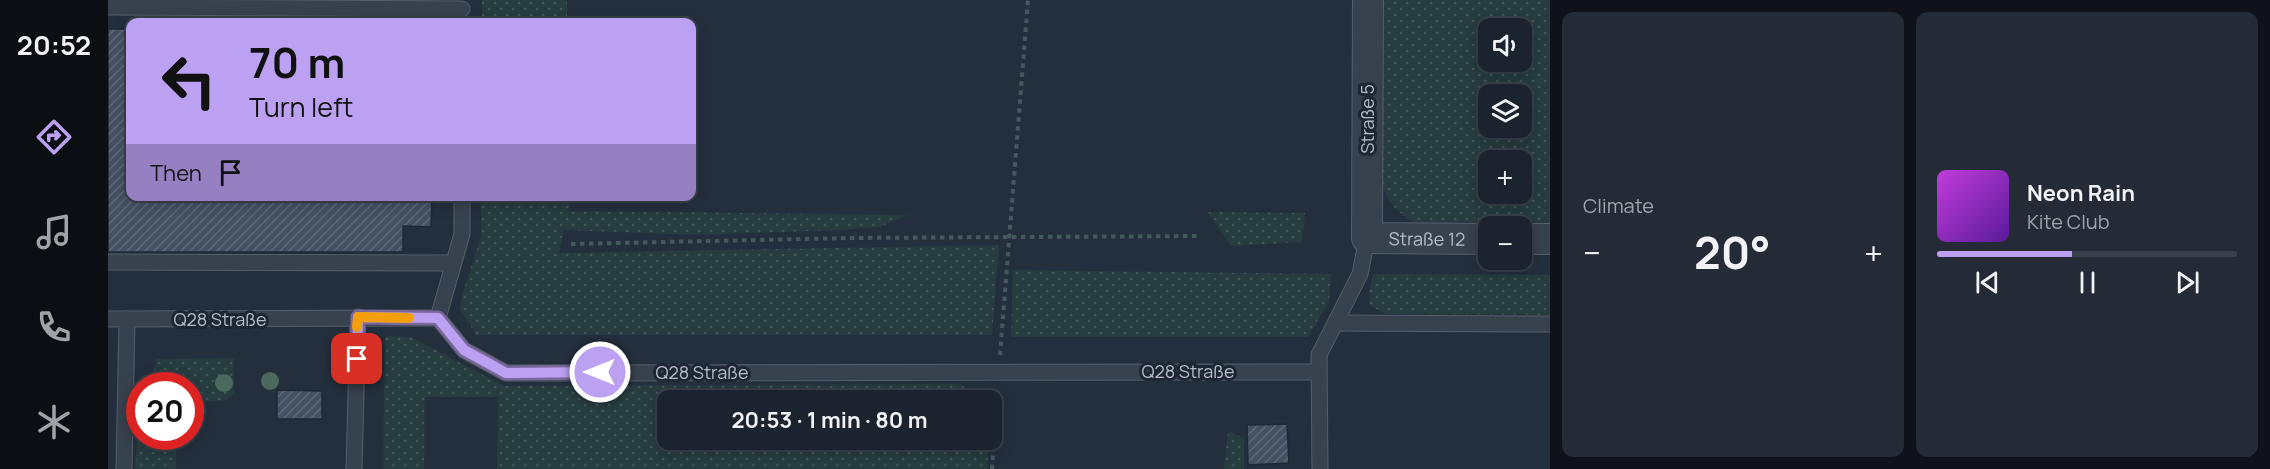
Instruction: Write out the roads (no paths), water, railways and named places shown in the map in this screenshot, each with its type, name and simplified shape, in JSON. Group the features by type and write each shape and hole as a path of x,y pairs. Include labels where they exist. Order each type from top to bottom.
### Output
{"street":[{"name":"Straße 5","path":"1367,238 1368,0"},
{"name":"Straße 12","path":"1367,238 1478,239"},
{"path":"1532,239 1550,239"}],"lane":[{"path":"108,7 462,10"},
{"path":"438,318 462,234 462,201"},
{"path":"1320,469 1318,372 1320,355 1360,274 1367,238"},
{"path":"108,262 453,263"},
{"path":"354,469 358,317"},
{"name":"Q28 Straße","path":"108,320 438,318 464,350 506,373 1318,372"},
{"path":"124,469 127,320"},
{"path":"1337,323 1550,324"}]}
